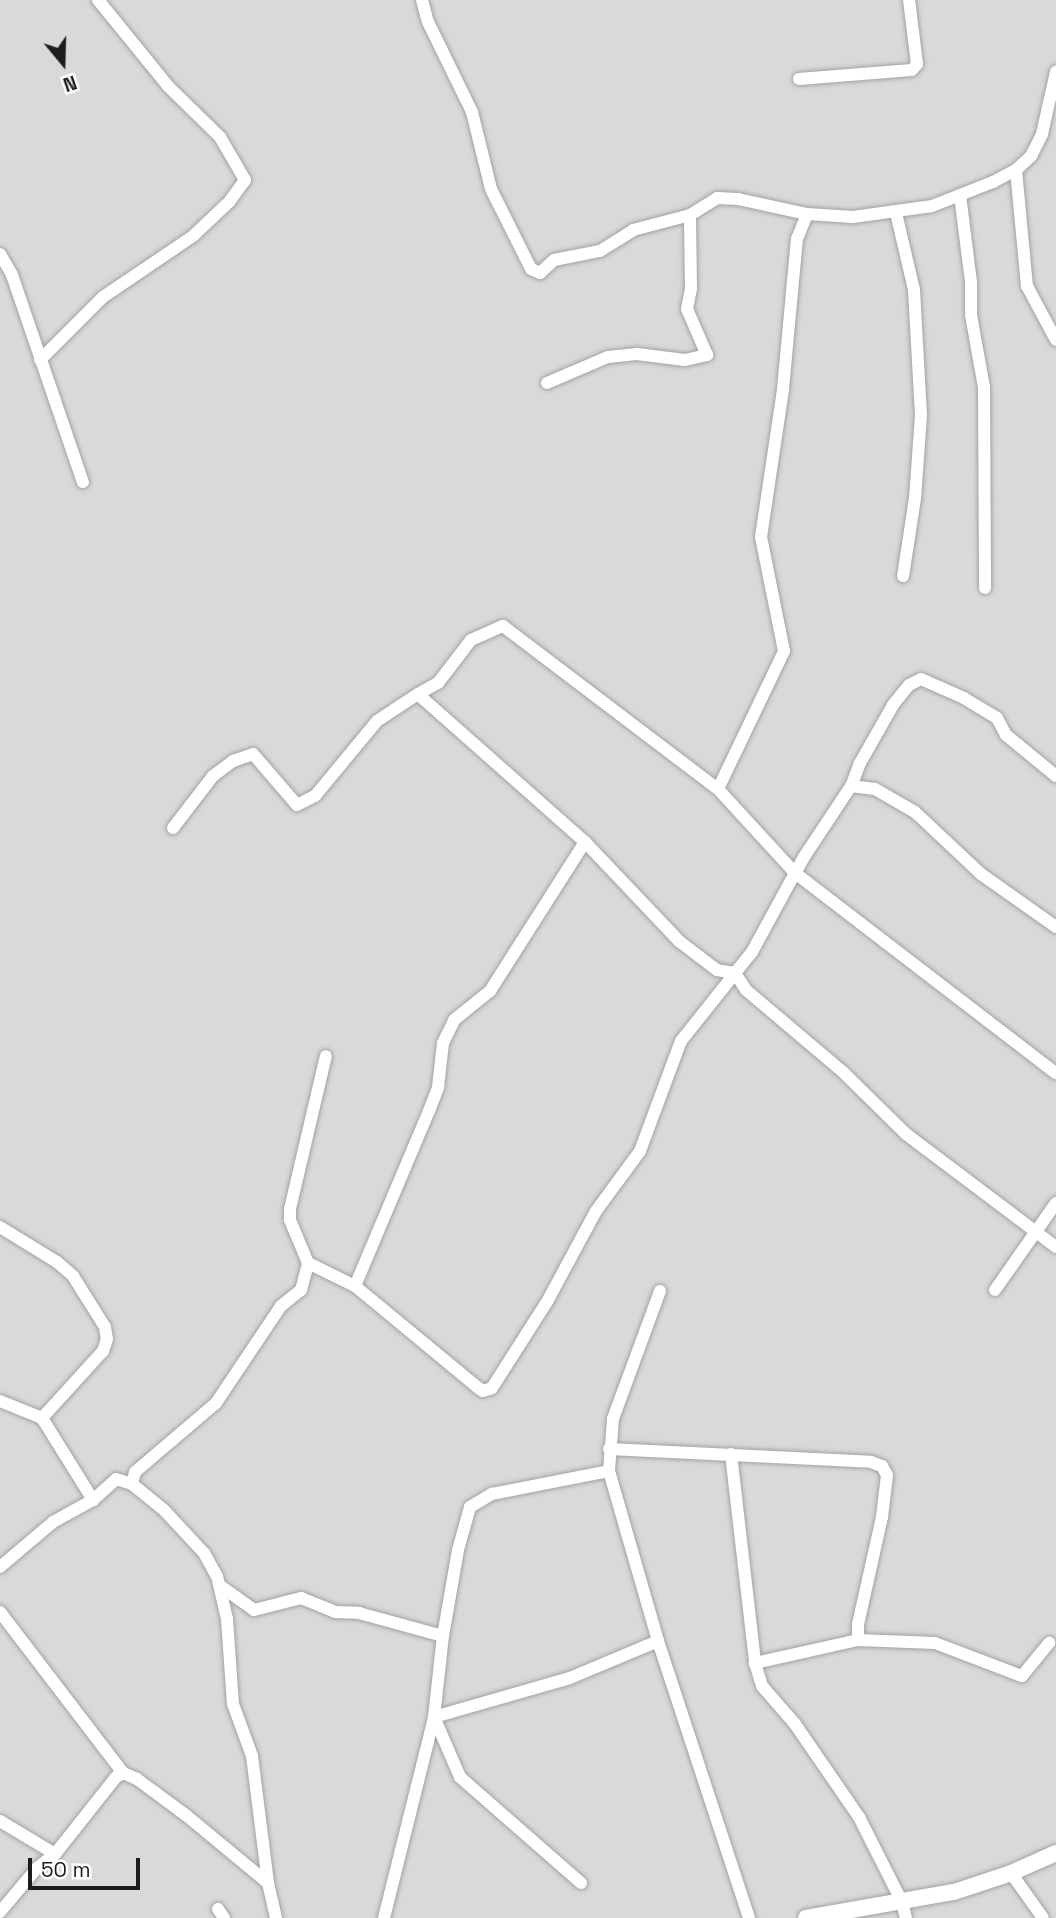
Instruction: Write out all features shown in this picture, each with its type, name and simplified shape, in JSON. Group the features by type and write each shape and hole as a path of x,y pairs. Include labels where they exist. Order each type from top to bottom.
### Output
{"street":[{"path":"40,360 103,297 193,236 229,202 245,180 220,136 168,86 98,0"},
{"path":"422,0 428,22 472,113 491,189 531,269 540,274 554,260 600,251 633,230 690,215 717,198 738,199 807,214 853,217 932,206 1016,170 1031,156 1042,134 1056,72"},
{"path":"799,79 912,70 917,64 909,0"},
{"path":"1016,170 1027,286 1038,312 1056,340"},
{"path":"960,195 971,282 971,315 984,387 985,588"},
{"path":"896,213 914,290 920,415 915,498 903,576"},
{"path":"718,789 750,728 784,651 761,537 783,389 797,239 807,214"},
{"path":"547,383 608,357 637,354 685,360 708,355 687,309 691,276 690,215"},
{"path":"0,254 12,275 83,482"},
{"path":"173,828 213,776 233,761 253,754 297,805 315,796 377,721 438,683 471,640 503,626 718,789 795,873 1056,1073"},
{"path":"308,1263 355,1286 477,1387 483,1391 492,1388 555,1290 596,1211 640,1151 681,1041 752,952 795,873 851,786 860,762 893,705 909,685 921,679 964,698 997,718 1006,735 1056,776"},
{"path":"418,694 585,842 679,941 717,970 735,973 746,990 843,1072 906,1134 1056,1247"},
{"path":"851,786 875,789 915,812 981,874 1056,927"},
{"path":"355,1286 438,1087 443,1043 454,1020 490,991 585,842"},
{"path":"132,1484 135,1472 216,1404 281,1306 301,1290 308,1263 290,1220 290,1209 326,1056"},
{"path":"995,1290 1056,1203"},
{"path":"0,1227 57,1262 73,1276 105,1327 107,1339 103,1351 42,1418"},
{"path":"660,1292 619,1399 609,1449 608,1471 658,1641 749,1918"},
{"path":"0,1401 42,1418 93,1500"},
{"path":"609,1449 871,1462 882,1466 887,1475 882,1517 858,1623 858,1640"},
{"path":"732,1454 755,1663 762,1686 795,1724 859,1817 904,1910"},
{"path":"384,1918 434,1717 443,1636 458,1550 470,1507 492,1494 608,1471"},
{"path":"0,1567 53,1522 93,1500 116,1479 132,1484 164,1510 204,1553 219,1585 227,1619 233,1704 252,1756 268,1884 276,1918"},
{"path":"219,1585 254,1610 301,1598 335,1612 359,1613 443,1636"},
{"path":"0,1612 123,1773 137,1779 187,1816 268,1884"},
{"path":"755,1663 858,1640 934,1643 1022,1676 1049,1643"},
{"path":"434,1717 570,1678 658,1641"},
{"path":"434,1717 460,1777 581,1883"},
{"path":"0,1912 37,1868 55,1854 116,1777 123,1773"},
{"path":"0,1821 55,1854"},
{"path":"806,1918 904,1910 1011,1874 1056,1853"},
{"path":"1011,1874 1043,1918"}],"shaded area":[{"path":"0,0 1056,0 1056,1918 0,1918"}]}
